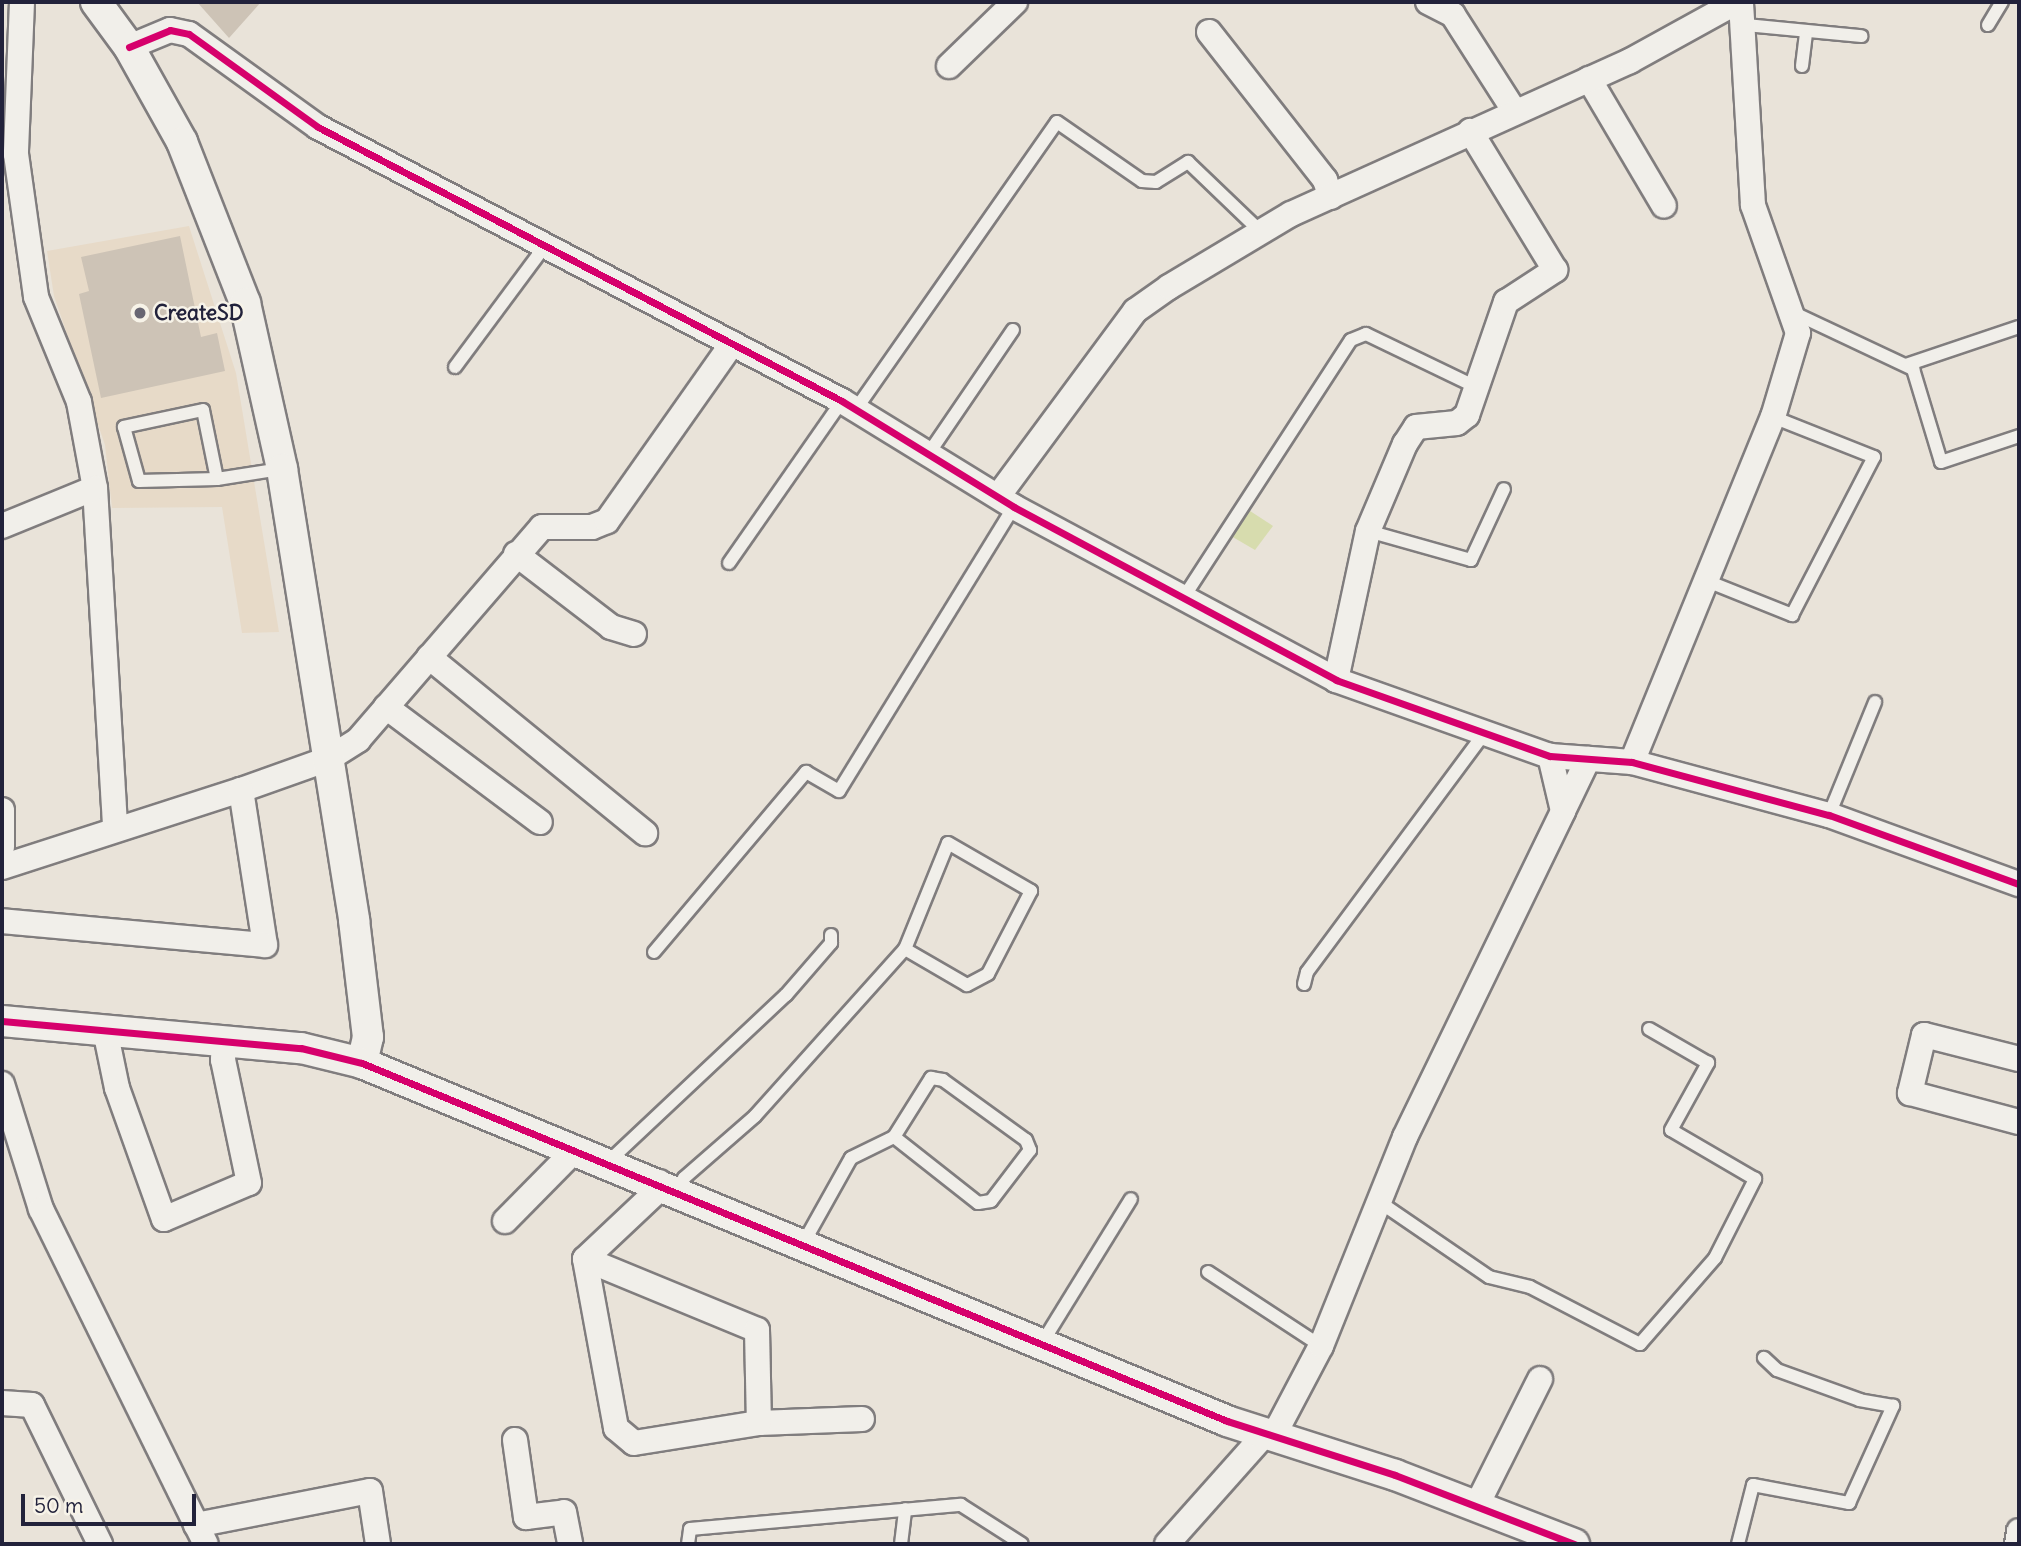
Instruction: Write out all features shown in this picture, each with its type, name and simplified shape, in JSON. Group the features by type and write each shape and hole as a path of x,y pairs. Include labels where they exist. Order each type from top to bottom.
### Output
{"street":[{"path":"22,2 9,158 36,297 79,402 95,488 115,828"},
{"path":"96,2 130,47 182,142 218,224 246,303 282,469 328,759 366,1024 362,1063"},
{"path":"949,66 1015,2"},
{"path":"1428,2 1453,15 1515,112"},
{"path":"1007,501 1135,311 1261,232 1331,197 1470,131 1741,10 1753,205 1798,333 1794,358 1773,416 1632,762"},
{"path":"130,47 170,30 189,34 318,127 849,405 1007,501 1182,600 1335,680 1483,735 1550,756 1632,762 1829,815 2019,884"},
{"path":"1209,32 1325,180 1331,197"},
{"path":"1589,79 1664,206"},
{"path":"1335,680 1368,531 1416,427 1457,423 1467,415 1479,389 1491,333 1506,302 1555,270 1470,131"},
{"path":"2,867 328,759 358,740 542,527 592,527 607,521 732,344"},
{"path":"2,526 95,488"},
{"path":"516,554 611,627 634,634"},
{"path":"429,657 645,832"},
{"path":"386,706 540,822"},
{"path":"1550,756 1563,811"},
{"path":"1167,1544 1270,1434 1321,1346 1416,1112 1588,759"},
{"path":"2,921 265,945 241,790"},
{"path":"2,810 2,848"},
{"path":"2,1021 301,1048 362,1063 669,1186 1042,1343 1270,1434 1574,1544"},
{"path":"105,1030 117,1088 164,1219 249,1183 223,1060 224,1041"},
{"path":"2019,1059 1924,1035 1910,1093 2019,1122"},
{"path":"4,1100 67,1266 201,1535 370,1491 378,1544"},
{"path":"505,1221 570,1162 576,1149"},
{"path":"586,1259 653,1195 669,1186"},
{"path":"586,1259 616,1428 634,1443 759,1423 862,1419"},
{"path":"586,1259 757,1330 759,1423"},
{"path":"1476,1507 1539,1379"},
{"path":"2,1403 32,1405 100,1544"},
{"path":"515,1440 526,1517 564,1512 570,1544"},
{"path":"2017,1544 2019,1531"}],"lane":[{"path":"1988,25 2002,2"},
{"path":"1741,10 1806,33 1861,36"},
{"path":"1802,66 1806,33"},
{"path":"729,563 1057,122 1142,181 1156,182 1188,162 1261,232"},
{"path":"455,367 544,247"},
{"path":"1792,313 1913,369 1941,462 2019,436"},
{"path":"1906,365 2019,327"},
{"path":"929,453 1013,330"},
{"path":"1182,600 1351,340 1366,334 1479,389"},
{"path":"217,480 203,410 124,427 139,481 217,480 282,469"},
{"path":"1707,581 1792,615 1874,457 1773,416"},
{"path":"1368,531 1471,560 1504,489"},
{"path":"654,952 806,772 839,791 1007,501"},
{"path":"1829,815 1875,702"},
{"path":"1304,984 1307,972 1483,735"},
{"path":"669,1186 684,1178 755,1116 905,948 948,842 1031,891 988,974 967,985 905,948"},
{"path":"608,1163 786,995 831,943 831,935"},
{"path":"1381,1203 1489,1277 1530,1287 1640,1344 1715,1258 1755,1180 1671,1130 1708,1063 1649,1029"},
{"path":"804,1242 851,1158 894,1137 931,1078 943,1080 1026,1140 1030,1150 991,1201 978,1203 894,1137"},
{"path":"1042,1343 1131,1199"},
{"path":"1208,1272 1321,1346"},
{"path":"1738,1544 1753,1485 1849,1503 1893,1406 1860,1400 1777,1370 1764,1358"},
{"path":"688,1544 690,1529 961,1506 1022,1544"},
{"path":"901,1544 905,1509"}],"shaded area":[{"path":"189,226 236,373 279,632 242,633 222,507 112,508 105,445 54,296 47,251"}],"green space":[{"path":"1247,509 1273,526 1255,550 1231,536"}],"building":[{"path":"197,2 261,2 229,38"},
{"name":"CreateSD","path":"180,236 201,337 217,333 225,371 101,398 79,294 89,291 81,257"}],"cycle path":[{"path":"129,47 170,30 189,34 318,127 842,401 1014,507 1336,680 1550,756 1632,762 1829,815 2019,884"},
{"path":"2,1021 301,1048 362,1063 1227,1421 1395,1475 1574,1544"}],"place":[{"name":"CreateSD","path":"140,313"}]}
